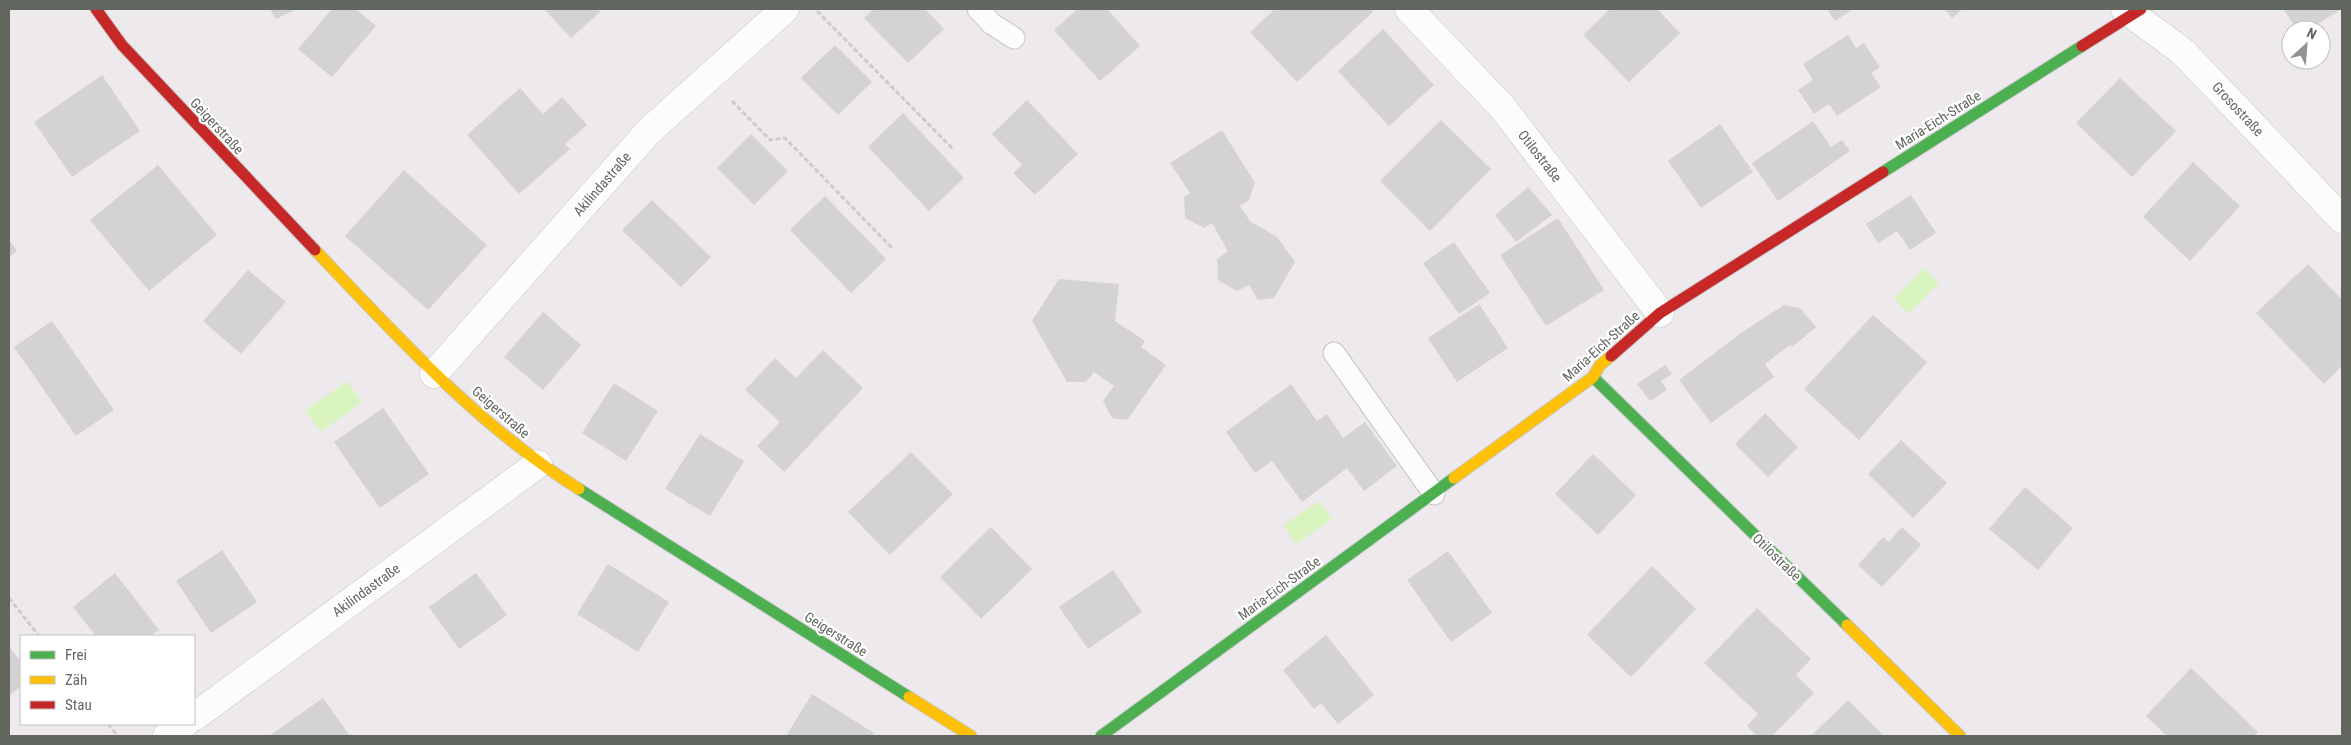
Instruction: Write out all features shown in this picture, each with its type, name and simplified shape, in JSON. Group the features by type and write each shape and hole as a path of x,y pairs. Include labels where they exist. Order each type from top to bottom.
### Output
{"street":[{"name":"Geigerstraße","path":"96,9 122,45 256,189 434,374 538,464 971,736"},
{"name":"Akilindastraße","path":"434,374 649,131 785,9"},
{"name":"Otilostraße","path":"1409,9 1503,108 1660,313"},
{"name":"Maria-Eich-Straße","path":"1101,736 1593,377 1600,365 1660,313 2132,11"},
{"name":"Grosostraße","path":"2132,11 2183,52 2342,219"},
{"name":"Otilostraße","path":"1593,377 1960,736"},
{"name":"Akilindastraße","path":"195,716 538,464"},
{"path":"167,736 183,725"}],"lane":[{"path":"978,9 992,24 1014,38"},
{"path":"1334,353 1434,494"}],"path":[{"path":"815,9 954,150"},
{"path":"709,78 770,140 785,138 893,249"},
{"path":"9,598 38,635"},
{"path":"109,725 118,736"}],"shaded area":[{"path":"1924,268 1939,283 1908,314 1894,298"},
{"path":"347,381 362,402 321,432 305,411"},
{"path":"1319,501 1332,519 1296,544 1283,525"}],"building":[{"path":"270,9 297,9 276,19"},
{"path":"332,9 356,9 376,26 332,77 298,49"},
{"path":"544,9 598,9 600,12 571,38"},
{"path":"874,9 925,9 944,29 908,63 864,18"},
{"path":"1078,9 1107,9 1140,46 1100,81 1054,30"},
{"path":"1275,9 1370,9 1373,12 1297,82 1250,32"},
{"path":"1610,9 1657,9 1680,33 1629,82 1583,35"},
{"path":"1827,9 1853,9 1835,21"},
{"path":"1944,9 1963,9 1952,18"},
{"path":"2283,9 2341,9 2324,20 2291,20"},
{"path":"1383,29 1434,85 1389,126 1338,71"},
{"path":"1848,35 1856,48 1864,43 1880,67 1871,73 1881,87 1837,116 1829,104 1814,114 1798,90 1813,80 1803,64"},
{"path":"835,45 872,82 838,115 801,78"},
{"path":"102,75 140,131 72,177 34,122"},
{"path":"2120,78 2176,131 2132,177 2076,123"},
{"path":"520,88 543,114 562,97 587,125 565,144 570,149 519,194 467,135"},
{"path":"1027,100 1078,154 1035,195 1013,173 1022,165 992,134"},
{"path":"903,113 964,178 929,211 868,147"},
{"path":"1441,120 1491,169 1430,231 1380,181"},
{"path":"1813,121 1831,147 1842,140 1850,151 1778,201 1752,163"},
{"path":"1720,124 1753,172 1701,208 1668,161"},
{"path":"1222,130 1255,183 1249,200 1240,206 1250,221 1277,237 1295,262 1274,298 1258,300 1249,285 1237,291 1218,280 1217,259 1228,251 1212,223 1204,228 1185,218 1184,197 1190,193 1170,163"},
{"path":"751,134 788,171 754,205 717,168"},
{"path":"2193,162 2240,206 2190,261 2143,217"},
{"path":"158,165 217,235 149,291 90,220"},
{"path":"404,170 487,245 428,310 345,236"},
{"path":"1528,187 1552,215 1516,242 1495,215"},
{"path":"1911,195 1936,233 1910,250 1897,231 1878,243 1866,224"},
{"path":"825,196 886,259 851,293 790,230"},
{"path":"652,200 711,257 681,287 622,230"},
{"path":"1558,218 1604,290 1546,326 1500,255"},
{"path":"9,239 17,251 9,257"},
{"path":"1454,242 1490,293 1459,314 1423,263"},
{"path":"2308,264 2342,300 2342,366 2324,384 2256,313"},
{"path":"248,270 286,302 241,354 203,321"},
{"path":"1059,279 1119,284 1115,321 1145,341 1141,347 1166,365 1127,420 1112,418 1103,401 1114,386 1094,372 1086,382 1067,382 1032,321"},
{"path":"1479,304 1508,348 1457,382 1428,338"},
{"path":"1784,305 1800,308 1816,327 1792,347 1790,345 1765,364 1774,377 1711,423 1679,380 1741,333"},
{"path":"543,312 581,345 543,390 504,357"},
{"path":"1873,315 1927,362 1859,440 1804,389"},
{"path":"52,321 114,410 76,436 14,347"},
{"path":"823,350 863,388 784,472 757,446 780,422 745,390 775,358 796,378"},
{"path":"1665,365 1672,374 1661,381 1667,390 1650,401 1637,384"},
{"path":"614,383 658,411 626,461 582,433"},
{"path":"1291,384 1317,421 1327,414 1343,438 1365,422 1397,466 1364,491 1347,468 1302,502 1272,461 1255,473 1226,432"},
{"path":"383,408 429,474 380,508 334,442"},
{"path":"1765,413 1798,447 1768,477 1735,444"},
{"path":"700,434 744,461 710,516 665,489"},
{"path":"1901,440 1947,483 1913,518 1868,474"},
{"path":"911,452 953,494 890,555 848,512"},
{"path":"1593,454 1636,495 1598,535 1555,494"},
{"path":"2025,487 2073,528 2038,570 1989,529"},
{"path":"991,527 1032,569 981,619 940,577"},
{"path":"1902,527 1921,545 1882,587 1858,565 1883,537 1889,542"},
{"path":"222,550 257,602 211,633 176,581"},
{"path":"1448,551 1492,613 1451,642 1407,580"},
{"path":"608,564 669,602 638,652 577,614"},
{"path":"1652,566 1696,609 1631,677 1587,635"},
{"path":"1113,570 1142,612 1088,649 1059,607"},
{"path":"115,573 159,630 152,635 95,635 73,607"},
{"path":"476,573 507,615 459,649 429,607"},
{"path":"1757,608 1811,659 1796,675 1814,693 1772,736 1757,736 1747,726 1758,714 1704,663"},
{"path":"1326,635 1374,695 1338,724 1321,703 1314,709 1283,670"},
{"path":"9,646 20,661 20,687 9,696"},
{"path":"2191,668 2258,732 2254,736 2167,736 2146,716"},
{"path":"812,694 874,733 872,736 786,736"},
{"path":"323,698 350,736 269,736"},
{"path":"1848,700 1884,736 1811,736"}],"traffic: fast":[{"path":"1883,172 2082,46"},
{"path":"1593,377 1847,625"},
{"path":"1101,736 1454,478"},
{"path":"579,489 909,697"}],"traffic: slow":[{"path":"315,250 408,347 473,408 542,464 579,489"},
{"path":"1454,478 1593,377 1600,365 1611,356"},
{"path":"1847,625 1960,736"},
{"path":"909,697 971,736"}],"traffic: jam":[{"path":"96,9 122,45 315,250"},
{"path":"2082,46 2141,9"},
{"path":"1611,356 1660,313 1883,172"}]}
